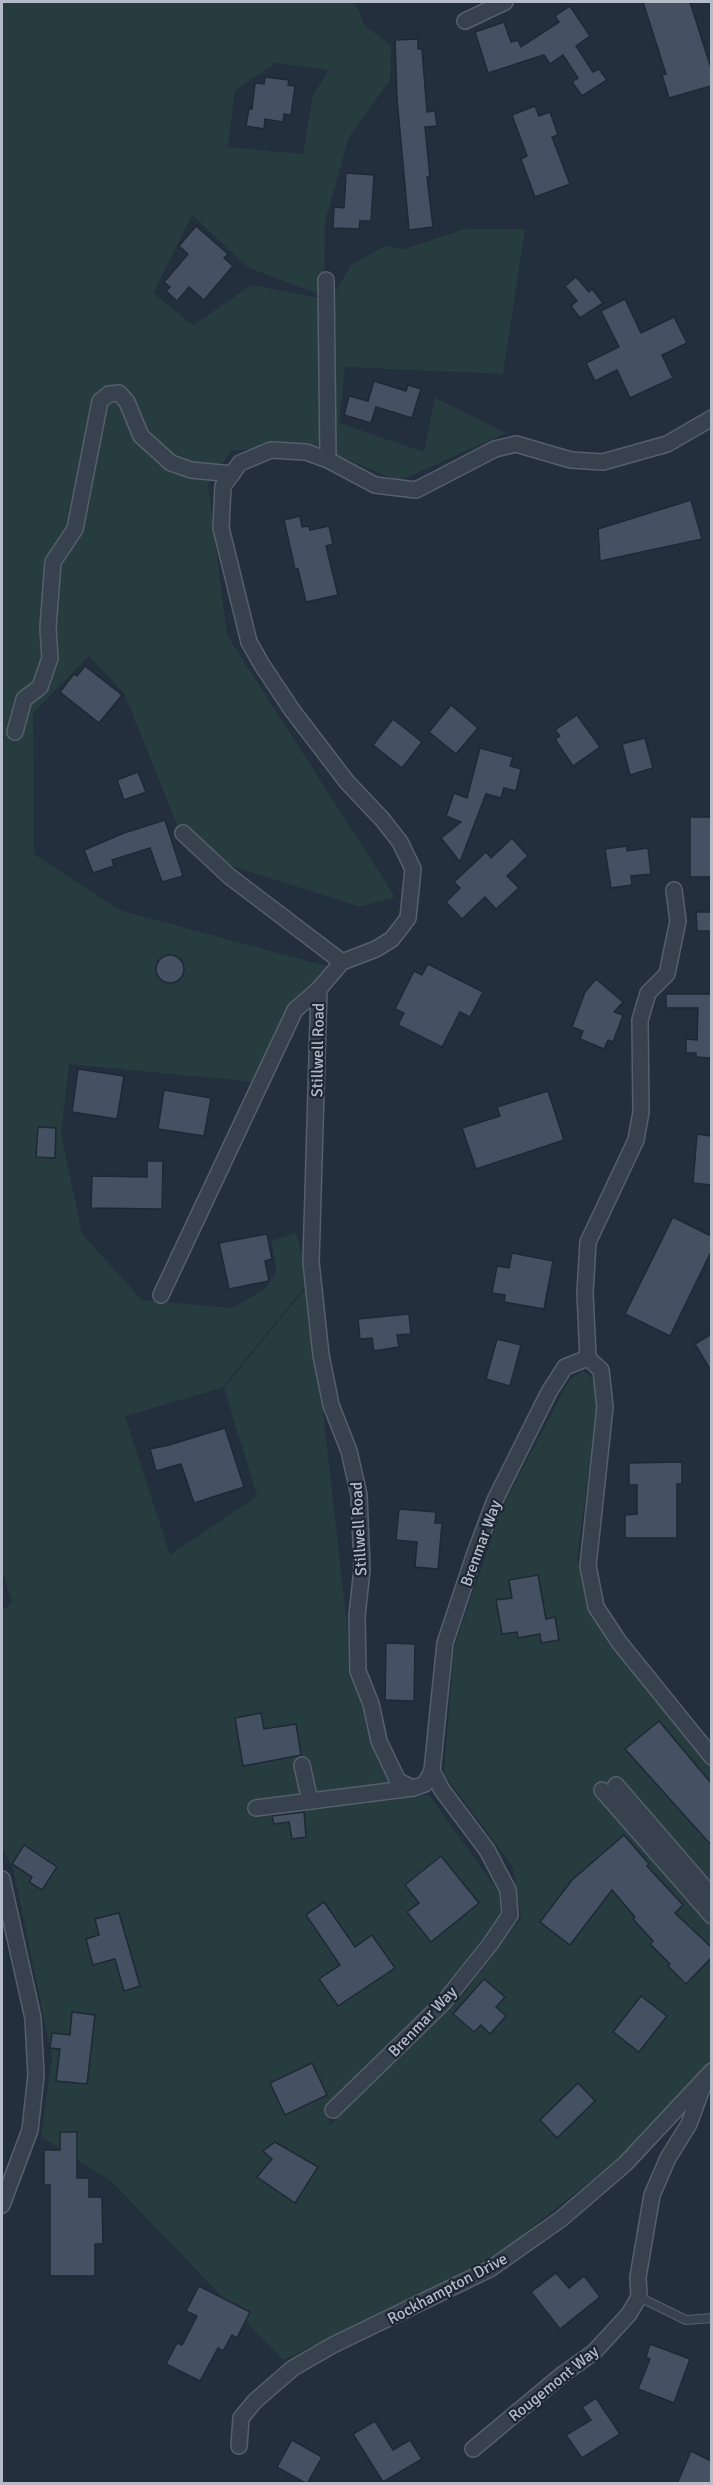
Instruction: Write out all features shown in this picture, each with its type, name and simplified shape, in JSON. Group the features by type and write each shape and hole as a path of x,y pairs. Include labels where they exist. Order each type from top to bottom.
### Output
{"street":[{"path":"465,21 505,2"},
{"path":"326,280 328,460"},
{"path":"15,732 24,699 40,687 50,658 48,628 53,562 75,529 100,401 109,394 119,393 127,402 141,436 171,463 191,470 232,474 240,463 271,450 306,452 328,460 375,485 416,490 495,449 516,444 571,460 603,462 667,444 711,418"},
{"name":"Stillwell Road","path":"232,474 223,486 221,528 249,642 292,710 347,783 382,819 400,842 413,869 408,918 392,939 376,949 342,962 319,989 311,1262 321,1355 331,1405 349,1451 359,1495 362,1569 357,1616 358,1671 370,1704 379,1741 398,1781 413,1788"},
{"path":"183,833 229,876 342,962"},
{"path":"674,890 678,921 667,974 648,993 640,1020 641,1112 636,1140 588,1242 585,1293 588,1358 601,1370 605,1407 588,1566 596,1607 619,1642 711,1757"},
{"path":"161,1296 295,1010 319,989"},
{"name":"Brenmar Way","path":"333,2110 444,2002 510,1915 508,1890 487,1850 442,1791 432,1771 445,1643 495,1500 549,1392 566,1367 588,1358"},
{"path":"302,1765 310,1801"},
{"path":"256,1808 413,1788 425,1784 432,1771"},
{"path":"711,1896 609,1788 711,1916"},
{"path":"2,1879 33,2018 36,2075 30,2130 2,2205"},
{"path":"639,2297 638,2277 652,2195 668,2158 689,2124 709,2074"},
{"name":"Rockhampton Drive","path":"239,2446 241,2418 255,2401 293,2368 333,2345 490,2269 561,2219 625,2164 709,2074"},
{"name":"Rougemont Way","path":"473,2449 563,2374 594,2352 629,2314 639,2297"}],"lane":[{"path":"639,2297 687,2320 711,2319"}],"green space":[{"path":"2,2 355,2 365,26 391,45 390,80 349,137 325,221 324,296 249,268 192,215 153,293 193,325 252,285 330,300 351,265 384,246 404,249 465,229 525,229 503,374 345,367 339,423 424,452 435,398 506,433 399,481 308,443 231,451 208,484 227,635 395,897 360,907 188,852 124,693 89,656 33,713 34,854 119,910 326,966 292,1013 254,1082 69,1064 61,1133 82,1234 142,1300 232,1308 265,1289 277,1271 271,1241 296,1233 310,1281 222,1388 125,1416 170,1555 257,1496 224,1388 309,1284 352,1671 399,1795 429,1795 499,1892 501,1915 436,1997 328,2106 329,2126 461,1998 521,1918 513,1867 444,1774 454,1648 502,1508 570,1379 583,1371 593,1378 597,1405 577,1559 590,1608 711,1762 711,2061 620,2158 489,2261 283,2360 111,2181 41,2137 52,2057 13,1868 2,1848 2,1611 12,1602 2,1570","holes":["275,63 329,70 313,95 303,154 228,147 235,90"]}],"building":[{"path":"643,2 690,2 711,68 711,86 669,98 662,75 666,74"},
{"path":"570,6 590,36 576,46 593,72 599,69 607,80 582,96 572,82 578,78 563,55 550,64 544,55 488,73 475,32 504,22 511,42 518,40 521,47 559,22 555,16"},
{"path":"418,39 418,49 422,49 427,112 435,111 437,126 425,127 430,177 427,177 433,227 409,230 397,99 395,40"},
{"path":"265,77 289,80 288,85 295,86 291,115 284,114 283,122 265,119 264,129 246,126 249,108 252,109 255,83 264,84"},
{"path":"535,106 539,116 550,112 558,135 552,137 570,184 535,197 521,159 527,156 512,115"},
{"path":"346,173 374,175 371,221 360,221 359,229 333,228 334,207 344,208"},
{"path":"196,226 228,254 224,258 233,266 204,300 189,287 177,301 166,291 170,287 164,282 188,254 179,246"},
{"path":"576,277 589,292 592,289 603,303 580,318 571,306 577,301 565,286"},
{"path":"625,299 641,333 674,317 687,343 662,355 673,378 630,398 617,370 595,381 586,363 619,347 601,311"},
{"path":"374,381 406,391 408,385 421,389 412,418 376,407 371,423 344,415 349,396 368,401"},
{"path":"691,500 702,539 600,561 598,529"},
{"path":"300,516 302,527 309,526 310,530 329,526 333,544 326,546 338,595 306,602 298,569 295,569 284,520"},
{"path":"85,666 122,695 99,723 60,692 74,674 77,676"},
{"path":"451,705 478,728 456,754 429,732"},
{"path":"577,715 600,747 573,766 555,739 560,736 555,730"},
{"path":"393,719 422,742 402,768 373,745"},
{"path":"645,738 653,768 630,775 622,744"},
{"path":"480,748 513,757 510,766 521,769 516,791 504,788 501,798 486,794 460,862 441,838 461,822 446,816 454,793 467,798"},
{"path":"138,772 146,792 124,800 117,780"},
{"path":"690,817 711,817 711,877 690,877"},
{"path":"165,820 183,876 162,882 150,848 112,860 114,866 93,873 84,850 124,833"},
{"path":"512,838 528,856 507,876 519,888 496,909 485,897 462,919 446,902 460,888 454,882 486,852 491,858"},
{"path":"627,846 627,851 648,848 651,874 631,876 632,885 611,888 605,849"},
{"path":"696,912 711,912 711,931 697,931"},
{"path":"170,955 180,959 184,969 180,979 170,983 160,979 156,969 160,959"},
{"path":"428,964 483,992 470,1017 460,1012 442,1047 398,1025 404,1013 395,1009 414,971 422,975"},
{"path":"596,979 623,1002 614,1012 623,1015 613,1042 608,1040 604,1049 580,1039 583,1031 572,1027 585,992"},
{"path":"666,994 711,994 711,1058 696,1057 696,1053 686,1053 686,1039 697,1040 698,1008 666,1008"},
{"path":"78,1069 124,1076 117,1119 72,1112"},
{"path":"164,1090 211,1098 204,1136 158,1129"},
{"path":"548,1091 564,1140 476,1169 462,1128 500,1116 497,1107"},
{"path":"38,1127 56,1128 55,1158 36,1157"},
{"path":"697,1134 711,1136 711,1185 693,1183"},
{"path":"147,1161 163,1161 162,1209 91,1208 92,1176 147,1177"},
{"path":"673,1217 711,1236 711,1252 670,1336 625,1314"},
{"path":"267,1234 272,1259 265,1261 269,1281 229,1289 219,1243"},
{"path":"512,1253 553,1261 544,1309 504,1302 505,1295 492,1293 497,1266 509,1268"},
{"path":"409,1314 411,1334 397,1335 399,1347 374,1351 372,1338 360,1339 358,1319"},
{"path":"711,1334 711,1371 695,1344"},
{"path":"497,1339 521,1345 510,1386 486,1379"},
{"path":"225,1428 244,1487 194,1503 181,1464 156,1471 150,1449"},
{"path":"682,1462 682,1484 677,1484 677,1538 625,1538 625,1515 637,1514 637,1485 629,1485 629,1463"},
{"path":"399,1509 436,1512 435,1523 442,1523 438,1569 415,1567 417,1542 396,1540"},
{"path":"538,1575 546,1619 555,1617 559,1640 541,1643 540,1634 518,1638 517,1632 502,1634 496,1600 512,1598 509,1580"},
{"path":"386,1643 415,1644 414,1701 385,1700"},
{"path":"261,1713 264,1729 296,1724 301,1755 243,1766 235,1718"},
{"path":"659,1721 711,1783 711,1845 625,1749"},
{"path":"304,1812 306,1837 292,1839 289,1822 274,1824 272,1816"},
{"path":"624,1835 649,1864 647,1866 683,1905 675,1913 711,1947 711,1958 686,1984 650,1944 653,1941 633,1919 635,1917 612,1890 570,1945 540,1922 572,1880"},
{"path":"24,1845 57,1867 42,1890 29,1882 32,1877 12,1864"},
{"path":"441,1856 479,1903 431,1942 407,1912 419,1903 405,1885"},
{"path":"324,1902 355,1947 372,1935 395,1968 338,2006 319,1979 340,1965 306,1915"},
{"path":"119,1913 140,1986 124,1991 115,1959 93,1965 86,1939 99,1935 95,1919"},
{"path":"484,1979 505,1997 496,2007 506,2016 490,2034 481,2025 474,2032 453,2014"},
{"path":"641,1996 667,2016 639,2052 613,2032"},
{"path":"72,2012 95,2015 87,2084 56,2081 60,2049 50,2048 52,2033 70,2035"},
{"path":"312,2063 327,2095 285,2115 270,2083"},
{"path":"578,2083 595,2101 557,2138 540,2120"},
{"path":"60,2132 77,2132 77,2178 89,2178 89,2197 102,2197 103,2244 95,2244 95,2276 50,2276 50,2185 44,2185 44,2150 60,2150"},
{"path":"275,2142 318,2167 295,2203 257,2177 272,2159 263,2151"},
{"path":"556,2273 569,2288 584,2276 600,2297 560,2329 531,2292"},
{"path":"199,2286 250,2312 237,2338 232,2335 223,2351 218,2348 200,2381 166,2364 177,2343 182,2345 197,2316 186,2311"},
{"path":"650,2344 690,2359 674,2403 638,2389 650,2359 646,2357"},
{"path":"596,2398 620,2434 582,2458 566,2435 591,2420 582,2407"},
{"path":"375,2421 393,2450 410,2440 422,2459 383,2482 353,2434"},
{"path":"292,2440 322,2457 307,2484 277,2467"},
{"path":"691,2451 711,2461 711,2484 677,2484"}]}
